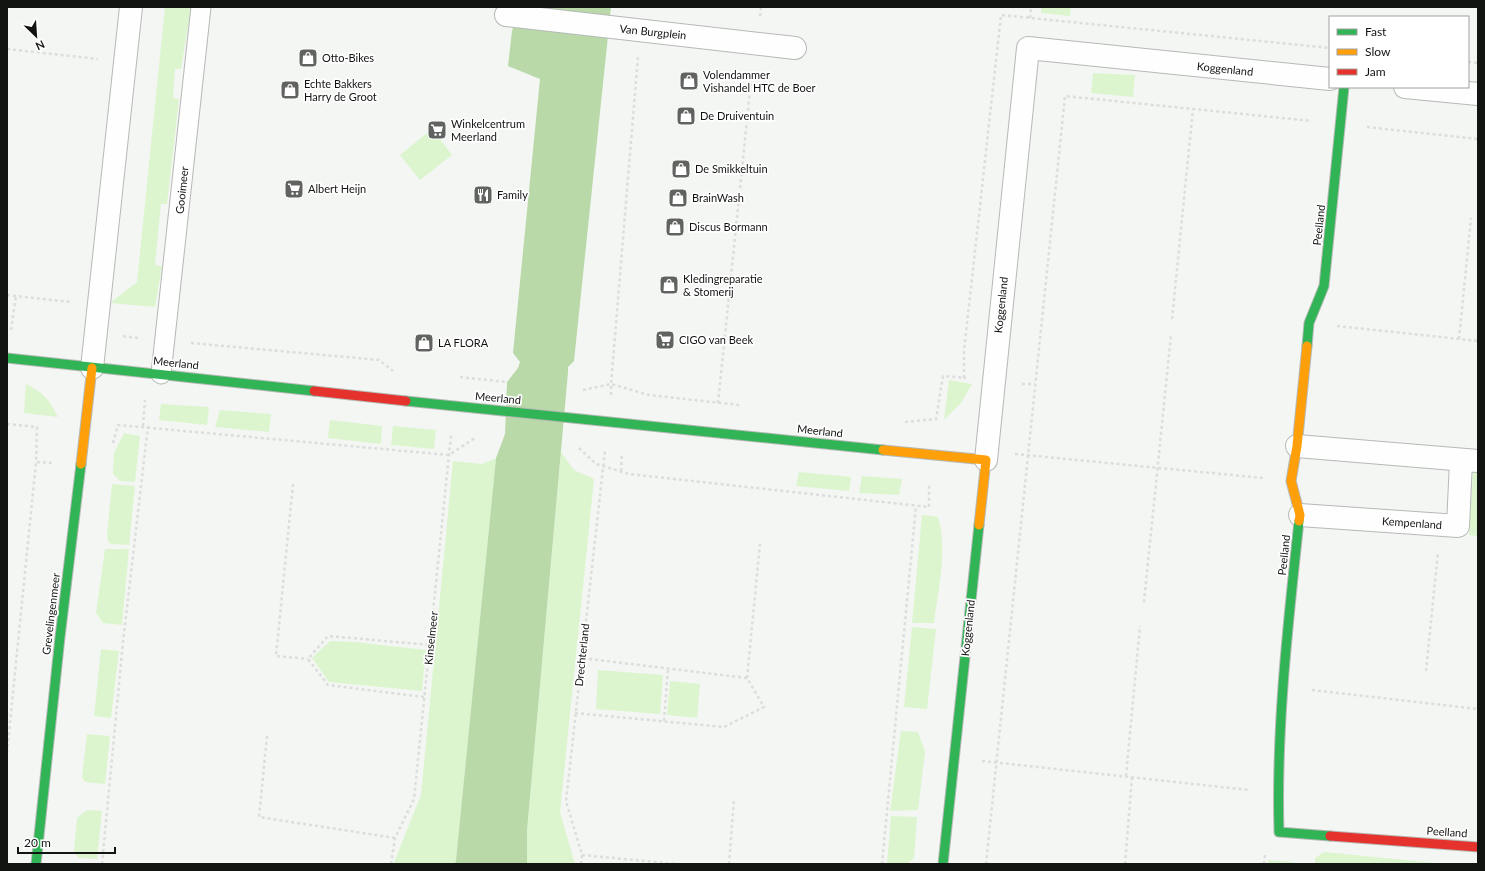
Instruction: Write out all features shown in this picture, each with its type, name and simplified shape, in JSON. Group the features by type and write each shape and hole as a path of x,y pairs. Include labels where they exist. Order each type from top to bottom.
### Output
{"street":[{"path":"92,368 131,7"},
{"name":"Van Burgplein","path":"508,15 795,48"},
{"name":"Koggenland","path":"943,864 987,455 1028,48 1329,79"},
{"name":"Peelland","path":"1344,88 1324,286 1309,323 1297,446 1291,481 1300,515 1284,666 1278,794 1279,832 1478,846"},
{"path":"1415,88 1478,94"},
{"name":"Meerland","path":"7,358 455,407 987,455"},
{"name":"Grevelingenmeer","path":"36,864 60,637 92,368"},
{"name":"Kempenland","path":"1297,446 1470,461 1458,526 1440,526 1300,515"}],"lane":[{"name":"Gooimeer","path":"161,374 166,340 201,7"}],"path":[{"path":"718,403 755,43 761,7"},
{"path":"964,378 964,351 1000,15 1329,48"},
{"path":"611,396 640,31"},
{"path":"7,48 124,63"},
{"path":"986,864 1065,96 1478,139"},
{"path":"1172,319 1192,109"},
{"path":"1459,339 1471,218"},
{"path":"7,295 100,305"},
{"path":"10,335 16,296"},
{"path":"1309,323 1478,341"},
{"path":"95,334 378,360 394,372"},
{"path":"1144,602 1156,468 1171,335"},
{"path":"454,376 491,380"},
{"path":"935,426 943,376 969,378"},
{"path":"577,392 611,384 649,395 740,405"},
{"path":"143,426 145,399"},
{"name":"Kinselmeer","path":"391,864 395,838 414,799 455,407"},
{"path":"898,422 936,419"},
{"path":"7,424 37,426 36,462 7,753"},
{"path":"113,445 118,424 449,455 480,434"},
{"path":"102,864 124,634 148,426"},
{"path":"574,443 596,464 629,474 929,507 929,484"},
{"name":"Drechterland","path":"581,864 582,855 566,802 605,444"},
{"path":"621,471 622,446"},
{"path":"987,455 1028,455 1291,481"},
{"path":"36,462 58,463"},
{"path":"293,484 276,656 308,659 328,685 425,697"},
{"path":"882,864 916,506"},
{"path":"1426,671 1440,526"},
{"path":"575,712 724,727 764,706 747,678 760,544"},
{"path":"1126,776 1140,626"},
{"path":"308,659 328,636 430,646"},
{"path":"581,658 747,678"},
{"path":"664,721 668,668"},
{"path":"1283,687 1478,709"},
{"path":"267,736 258,818 395,838"},
{"path":"954,758 1278,794"},
{"path":"1125,864 1132,777"},
{"path":"729,864 734,799"},
{"path":"582,855 677,864"}],"shaded area":[{"path":"165,7 191,7 181,69 175,69 173,98 179,99 167,204 161,204 155,265 162,266 155,307 110,303 137,282"},
{"path":"517,7 611,7 574,361 568,367 527,831 527,864 455,864 496,458 505,434 507,382 518,368 520,362 513,353 540,79 508,66 512,31 517,13"},
{"path":"1041,7 1071,7 1070,16 1041,13"},
{"path":"1093,73 1135,75 1133,97 1091,93"},
{"path":"432,129 452,155 420,180 400,155"},
{"path":"949,380 972,384 961,403 944,420"},
{"path":"26,384 45,397 58,417 24,413"},
{"path":"161,404 209,407 207,425 159,420"},
{"path":"220,410 271,414 269,432 215,427"},
{"path":"330,420 382,426 381,444 328,438"},
{"path":"393,426 436,430 434,449 391,445"},
{"path":"124,433 140,436 135,482 120,481 113,474 114,453"},
{"path":"561,452 574,470 594,479 560,812 575,864 527,864 527,831"},
{"path":"496,458 455,864 394,864 421,795 453,461 482,464"},
{"path":"1478,468 1478,536 1469,535 1473,472"},
{"path":"799,472 851,477 849,491 796,486"},
{"path":"862,476 902,479 899,495 859,493"},
{"path":"112,484 135,486 129,545 111,544 108,541 107,535"},
{"path":"922,515 938,517 941,530 941,570 934,623 912,623"},
{"path":"105,549 129,549 122,625 103,623 96,613"},
{"path":"912,627 936,629 927,709 904,707"},
{"path":"330,641 355,642 426,650 422,691 329,682 312,658"},
{"path":"101,649 119,651 111,718 94,716"},
{"path":"598,670 663,675 660,714 596,709"},
{"path":"670,681 700,684 697,718 667,715"},
{"path":"901,731 918,732 925,752 918,810 890,811"},
{"path":"87,734 110,736 105,784 85,782 82,777"},
{"path":"87,810 102,811 97,859 79,858 74,852 77,818"},
{"path":"891,816 917,817 914,858 907,864 887,864"},
{"path":"1324,852 1445,864 1315,864 1315,858"},
{"path":"1268,860 1293,862 1295,864 1268,864"}],"traffic: fast":[{"path":"1307,346 1309,323 1324,286 1344,88"},
{"path":"7,358 314,391"},
{"path":"406,401 883,450"},
{"path":"36,864 60,637 81,464"},
{"path":"1299,521 1287,637 1281,715 1279,754 1279,832 1330,836"},
{"path":"943,864 979,525"}],"traffic: slow":[{"path":"1299,521 1300,515 1291,481 1297,446 1307,346"},
{"path":"81,464 92,368"},
{"path":"883,450 986,460 979,525"}],"traffic: jam":[{"path":"314,391 406,401"},
{"path":"1330,836 1478,847"}],"place":[{"name":"Otto-Bikes","path":"308,58"},
{"name":"Volendammer Vishandel HTC de Boer","path":"689,81"},
{"name":"Echte Bakkers Harry de Groot","path":"290,90"},
{"name":"De Druiventuin","path":"686,116"},
{"name":"Winkelcentrum Meerland","path":"437,130"},
{"name":"De Smikkeltuin","path":"681,169"},
{"name":"Albert Heijn","path":"294,189"},
{"name":"Family","path":"483,195"},
{"name":"BrainWash","path":"678,198"},
{"name":"Discus Bormann","path":"675,227"},
{"name":"Kledingreparatie & Stomerij","path":"669,285"},
{"name":"CIGO van Beek","path":"665,340"},
{"name":"LA FLORA","path":"424,343"}]}
